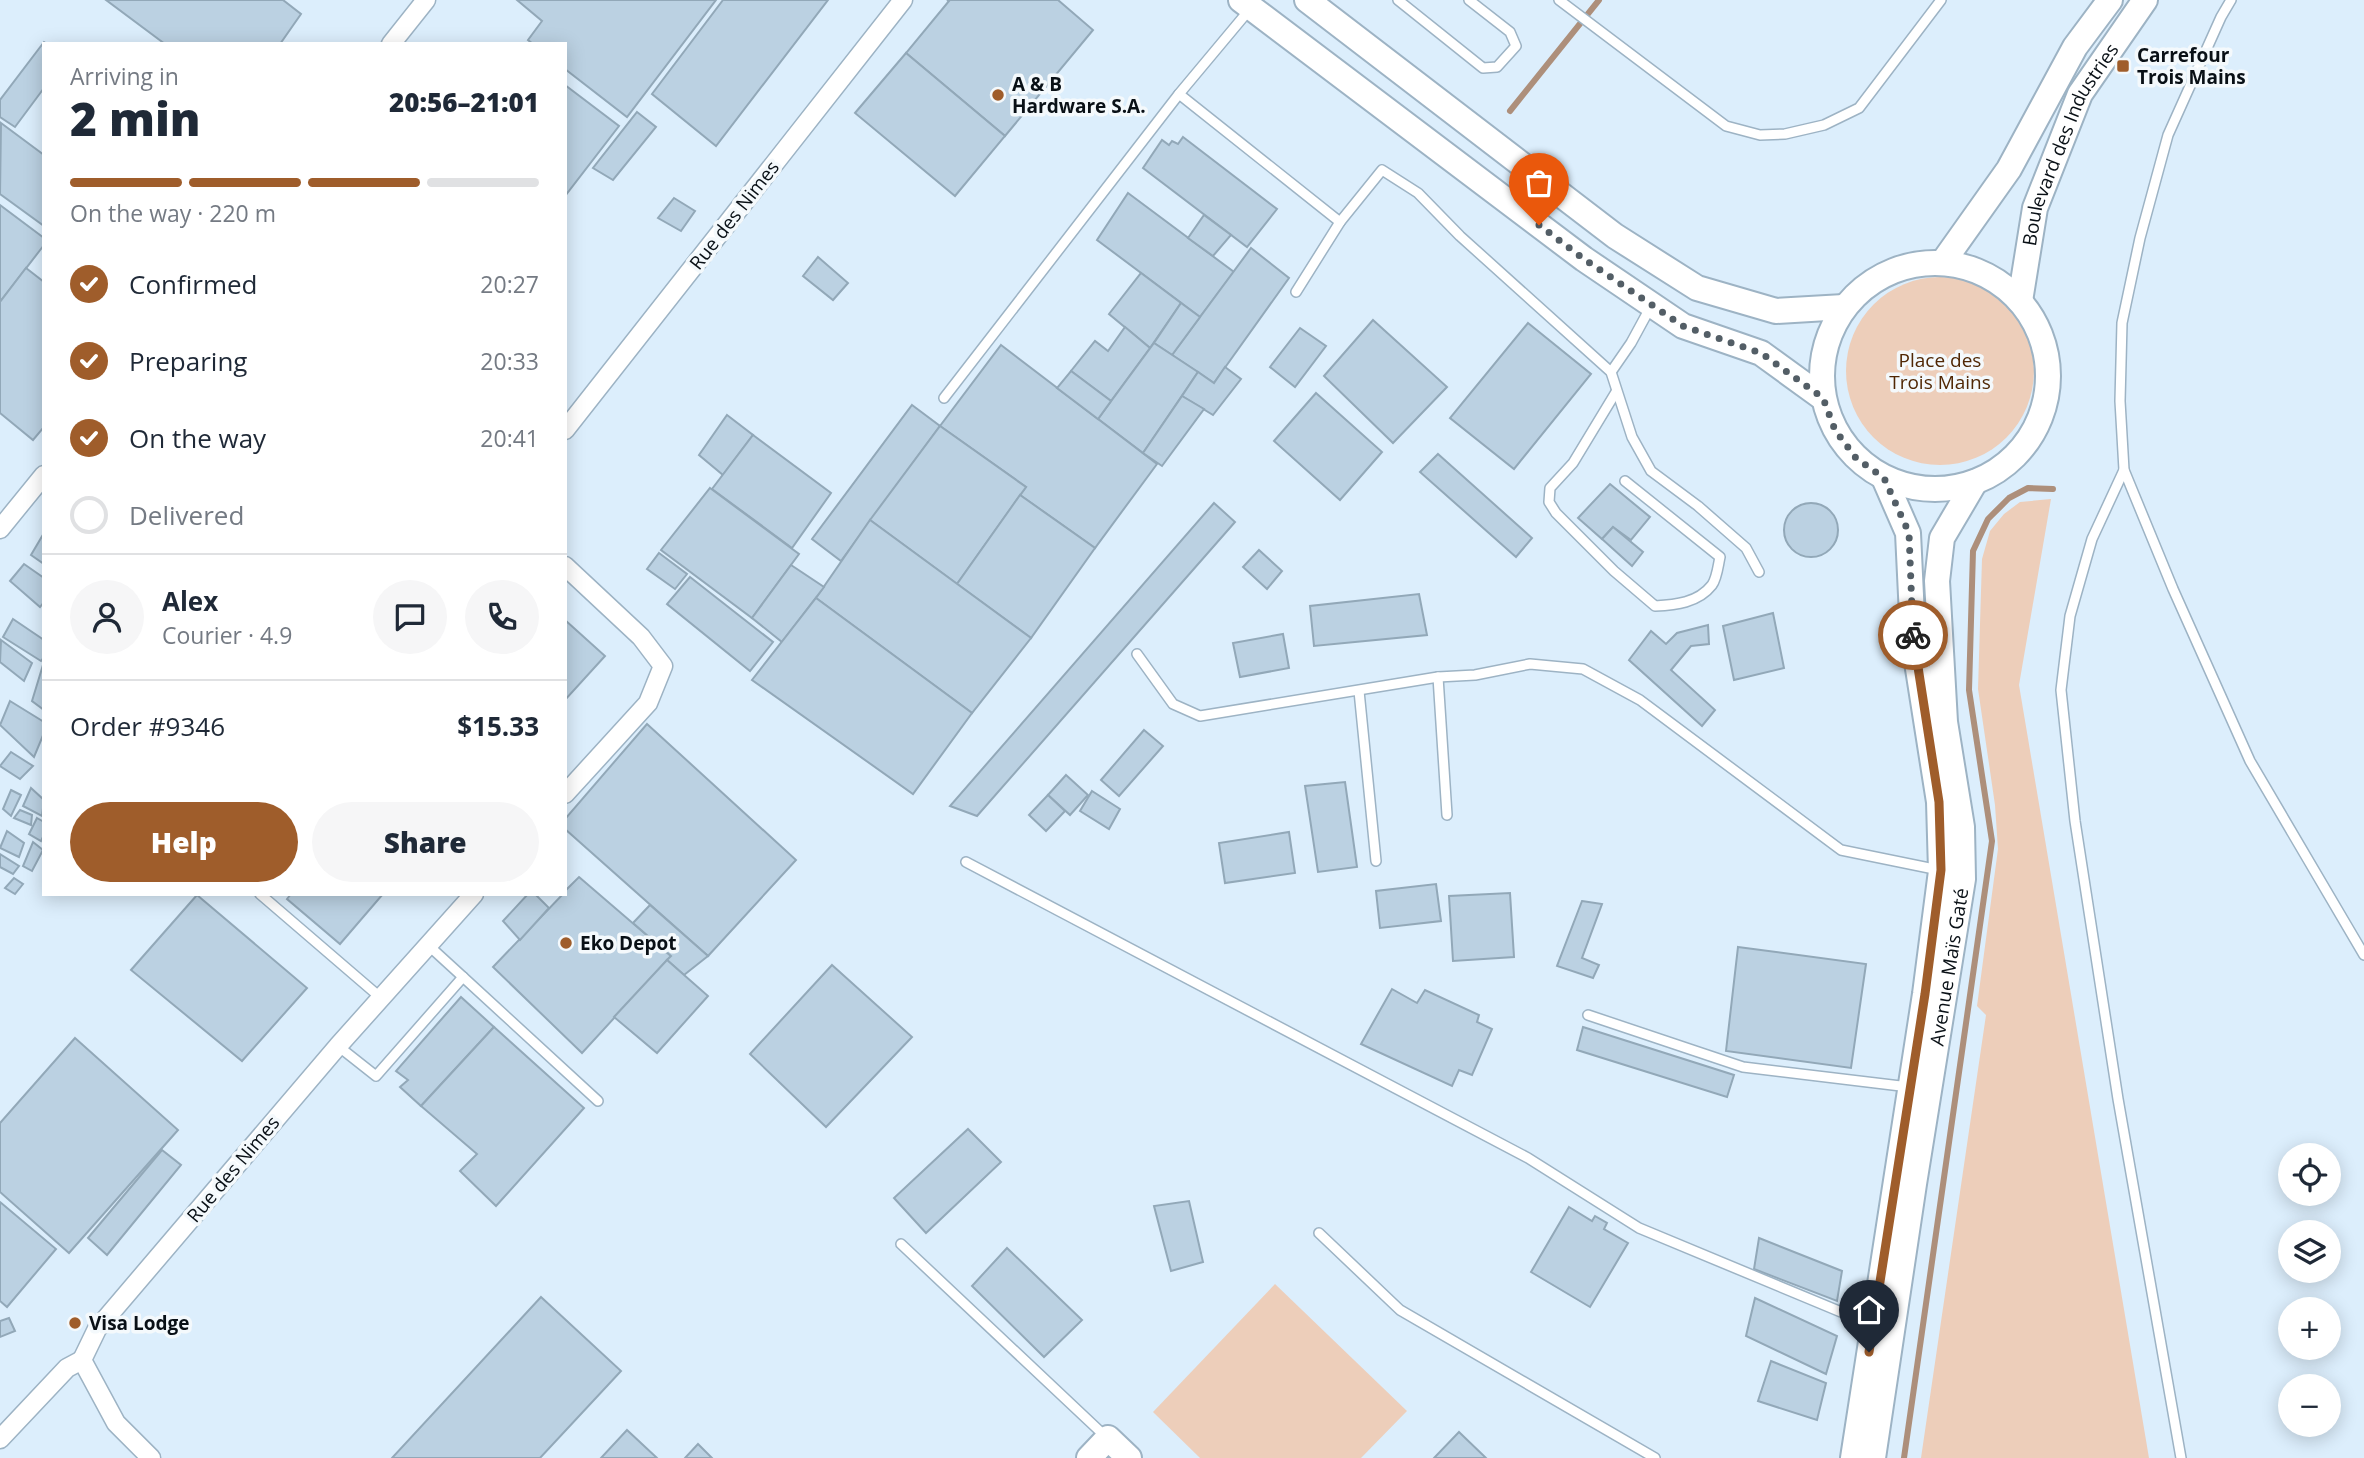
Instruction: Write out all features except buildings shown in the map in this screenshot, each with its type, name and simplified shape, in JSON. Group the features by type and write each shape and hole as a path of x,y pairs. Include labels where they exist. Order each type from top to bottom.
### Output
{"main road":[{"path":"1307,0 1615,236 1697,288 1776,311 1844,307"},
{"name":"Boulevard des Industries","path":"1943,262 2009,169 2076,47 2110,0"},
{"name":"Boulevard des Industries","path":"2020,301 2035,208 2080,94 2145,0"},
{"path":"1246,4 1584,259 1683,326 1761,353 1823,398"},
{"path":"1943,262 1981,272 1998,281 2020,301 2039,332 2048,367 2045,404 2031,437 2007,464 1975,482 1945,490 1914,488 1884,478 1856,458 1835,430 1823,398 1822,366 1829,334 1844,307 1871,281 1906,265 1943,262"},
{"name":"Avenue Maïs Gaté","path":"1853,1458 1941,870 1939,802 1913,637 1909,533 1884,478"},
{"name":"Avenue Maïs Gaté","path":"1873,1458 1963,879 1962,827 1945,722 1937,581 1942,538 1975,482"},
{"path":"1089,1458 1108,1438 1129,1458"}],"street":[{"path":"393,42 426,0"},
{"name":"Rue des Nimes","path":"567,427 903,0"},
{"path":"0,529 42,477"},
{"path":"567,568 641,637 663,666 648,703 567,792"},
{"name":"Rue des Nimes","path":"82,1360 97,1329 338,1046 472,896"},
{"path":"0,1439 67,1368 82,1360 117,1423 151,1458"}],"lane":[{"path":"1398,0 1483,68 1497,67 1516,46 1510,32 1469,0"},
{"path":"1559,0 1726,126 1760,135 1785,134 1824,125 1859,108 1941,0"},
{"path":"2231,0 2168,135 2140,238 2122,323 2120,401 2124,470 2173,589 2250,761 2364,955"},
{"path":"944,398 1246,4"},
{"path":"1179,94 1340,222"},
{"path":"1296,292 1340,222 1382,170 1418,193 1460,236 1611,372 1632,437 1651,471 1698,506 1746,548 1759,572"},
{"path":"1611,372 1631,343 1651,304"},
{"path":"1616,392 1573,463 1550,488 1549,502 1556,513 1614,571 1655,606 1689,601 1711,586 1720,557 1625,481"},
{"path":"2124,470 2092,539 2073,603 2061,690 2075,821 2118,1099 2181,1458"},
{"path":"1137,654 1173,704 1200,716 1438,677 1475,675 1530,664 1583,669 1640,700 1841,850 1941,870"},
{"path":"1438,677 1447,815"},
{"path":"1359,691 1376,862"},
{"path":"966,863 1528,1158 1639,1228 1873,1325"},
{"path":"262,896 381,998"},
{"path":"428,945 597,1101"},
{"path":"338,1046 376,1076 463,977"},
{"path":"1588,1015 1743,1067 1910,1087"},
{"path":"1319,1233 1400,1310 1654,1458"},
{"path":"901,1244 1108,1438"}],"green space":[{"name":"Place des Trois Mains","path":"1940,277 1976,285 1992,293 2006,305 2018,319 2026,335 2034,371 2026,407 2018,423 2006,437 1992,449 1976,457 1940,465 1904,457 1888,449 1874,437 1862,423 1854,407 1846,371 1854,335 1862,319 1874,305 1888,293 1904,285"},
{"path":"2051,499 2019,685 2149,1458 1921,1458 1986,1015 1977,1006 1998,849 1995,805 1978,689 1982,559 1990,531 2004,514 2020,502"},
{"path":"1275,1284 1407,1411 1361,1458 1200,1458 1153,1412"}],"waterway":[{"path":"1510,111 1599,0"},
{"path":"1904,1458 1992,841 1969,690 1973,551 1988,519 2009,498 2028,488 2053,489"}],"way so far":[{"path":"1539,225 1683,326 1761,353 1823,398 1835,430 1856,458 1884,478 1909,533 1913,635"}],"place":[{"name":"Carrefour Trois Mains","path":"2123,66"},
{"name":"A & B Hardware S.A.","path":"998,95"},
{"name":"Eko Depot","path":"566,943"},
{"name":"Visa Lodge","path":"75,1323"}],"route":[{"path":"1869,1352 1925,994 1941,870 1939,802 1913,635"}]}
